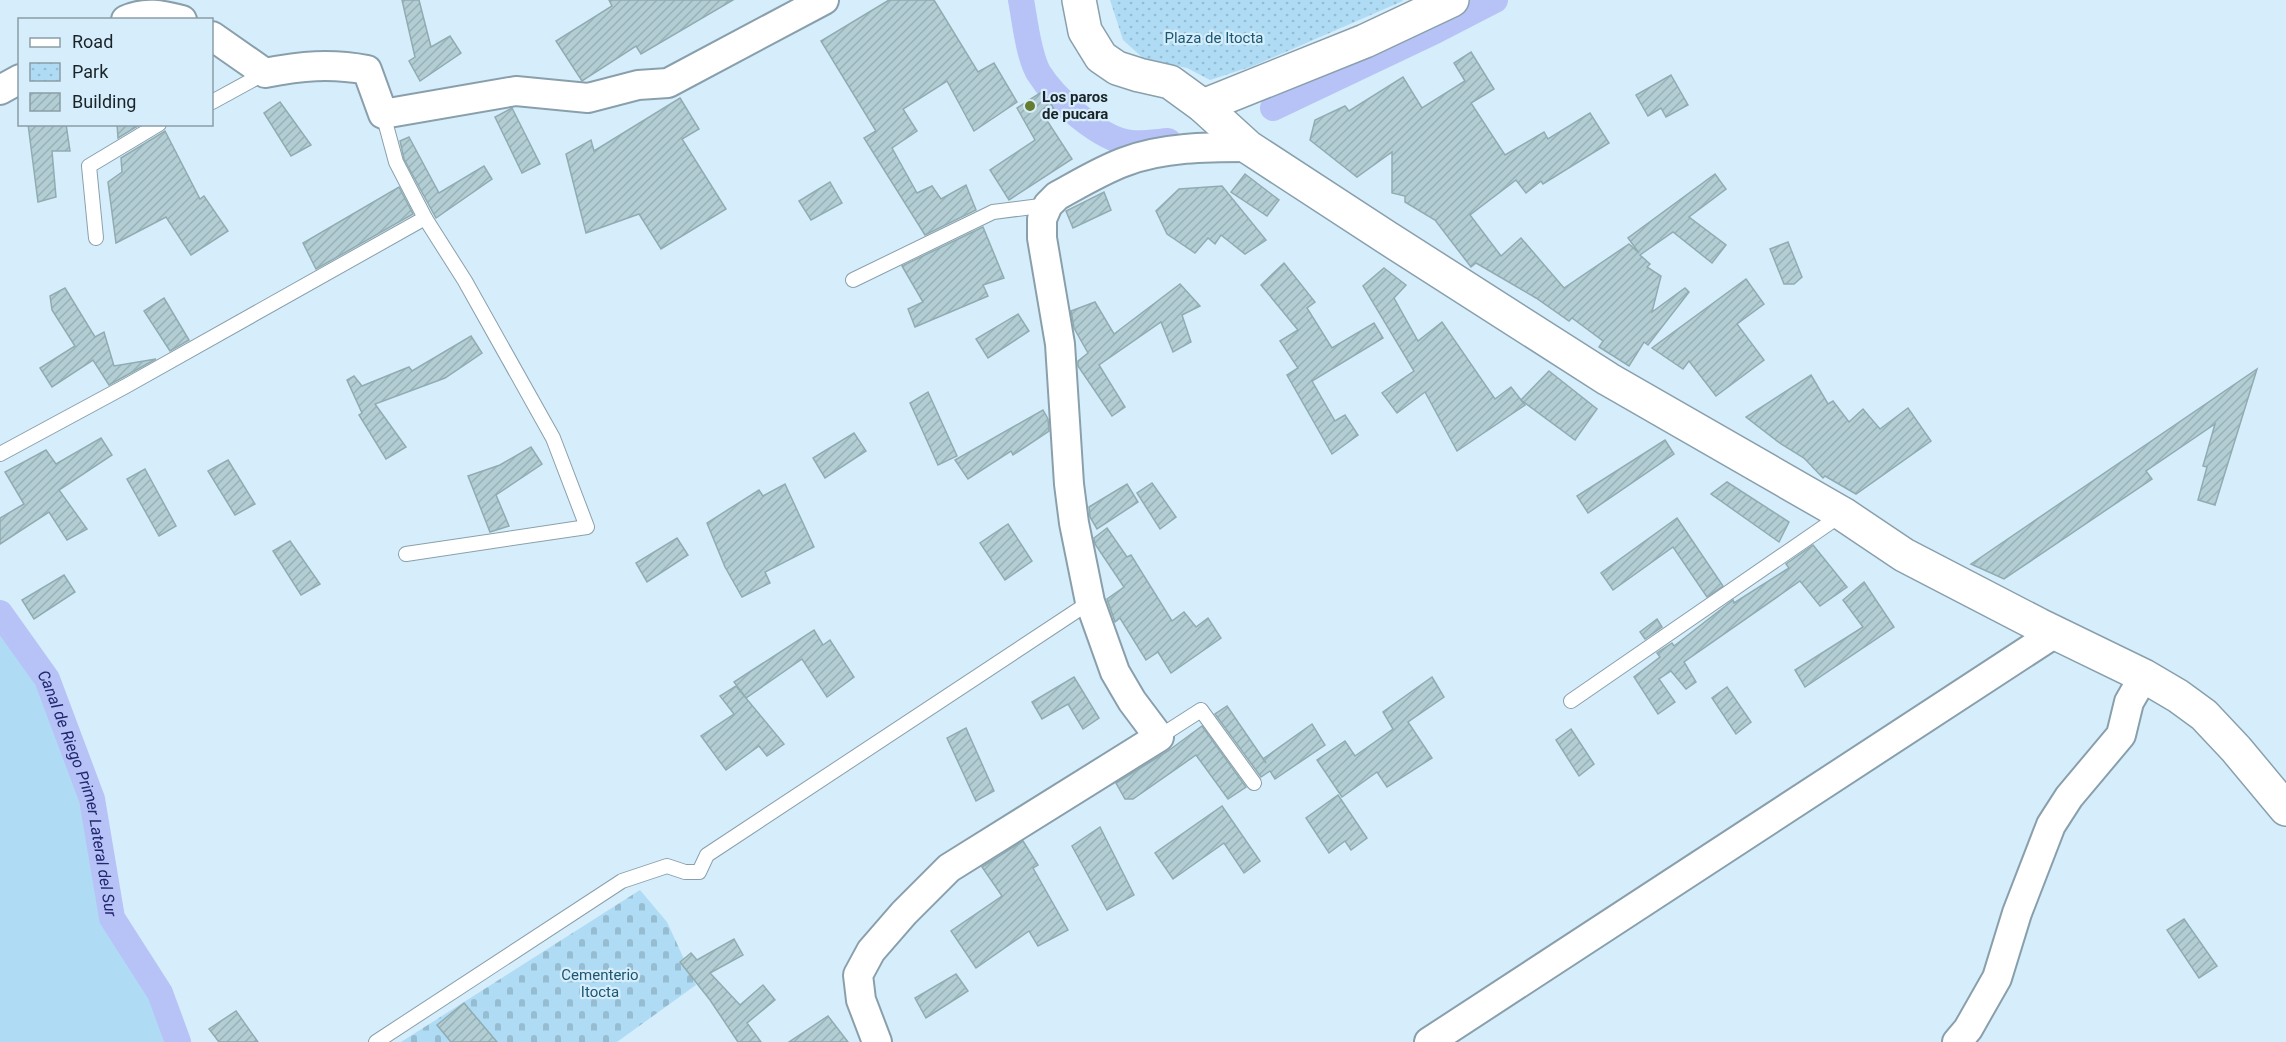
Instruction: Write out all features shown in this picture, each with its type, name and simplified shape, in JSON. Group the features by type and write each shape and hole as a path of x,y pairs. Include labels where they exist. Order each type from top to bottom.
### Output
{"main road":[{"path":"1079,0 1085,31 1101,57 1117,68 1170,82 1203,106 1248,147 1608,379 1843,514 1904,555 2144,676 2178,696 2204,715 2286,809"},
{"path":"1203,106 1365,41 1452,0"}],"street":[{"path":"213,37 265,73 302,66 339,65 367,70 383,114 516,91 588,98 638,85 668,84 824,0"},
{"path":"130,18 136,15 159,14 174,18"},
{"path":"0,90 18,80"},
{"path":"877,1042 861,1000 858,975 871,951 904,913 949,868 1160,737 1132,701 1115,672 1090,602 1069,484 1060,344 1042,238 1042,219 1048,205 1057,196 1124,162 1142,156 1211,147 1248,147"},
{"path":"1429,1042 2055,633"},
{"path":"1957,1042 1968,1029 1997,978 2017,913 2051,825 2069,797 2121,735 2129,702 2144,676"}],"lane":[{"path":"213,101 265,73"},
{"path":"383,114 396,162 425,218 465,281 553,438 587,527 406,555"},
{"path":"96,238 89,166 156,126"},
{"path":"854,280 993,212 1048,205"},
{"path":"0,454 425,218"},
{"path":"1571,701 1843,514"},
{"path":"376,1042 622,881 648,871 667,867 685,872 699,872 708,855 1090,602"},
{"path":"1160,737 1201,710 1254,783"}],"green space":[{"name":"Plaza de Itocta","path":"1110,0 1403,1 1253,66 1210,80 1187,68 1144,59 1123,40"},
{"path":"0,613 47,679 92,799 112,918 160,993 178,1042 0,1042"},
{"name":"Cementerio Itocta","path":"640,890 667,922 696,985 617,1042 401,1042"}],"building":[{"path":"402,0 419,0 431,47 450,36 461,53 420,81 409,61 415,57"},
{"path":"609,0 733,0 641,54 636,46 582,81 556,41 612,6"},
{"path":"889,0 934,0 978,72 994,63 1017,102 974,131 947,81 903,109 917,131 892,148 917,193 932,186 941,199 966,185 976,210 925,235 864,138 876,131 821,41"},
{"path":"1471,52 1494,89 1471,103 1505,155 1544,132 1548,139 1590,113 1609,143 1543,184 1541,181 1526,193 1516,180 1470,215 1501,256 1521,238 1564,288 1629,244 1639,253 1628,238 1715,174 1726,189 1689,217 1726,245 1712,263 1673,232 1640,255 1650,264 1647,267 1661,276 1652,312 1685,288 1689,292 1648,345 1644,342 1629,366 1599,347 1603,341 1572,318 1569,321 1536,298 1476,263 1471,267 1435,220 1405,202 1405,196 1392,193 1392,152 1357,177 1310,140 1315,120 1345,106 1349,111 1403,77 1422,108 1465,81 1454,63"},
{"path":"1671,75 1688,105 1666,117 1661,108 1648,116 1636,95"},
{"path":"1043,91 1056,112 1046,119 1072,159 1009,200 990,170 1035,140 1017,108"},
{"path":"680,98 699,129 682,139 726,209 661,249 639,214 586,233 566,154 591,140 594,151"},
{"path":"280,102 311,145 291,156 264,113"},
{"path":"512,108 540,164 522,173 495,117"},
{"path":"28,126 66,126 70,151 52,151 56,197 38,202"},
{"path":"117,126 138,126 118,138"},
{"path":"165,131 200,199 204,196 228,231 191,255 166,217 116,243 108,182 122,172 121,158"},
{"path":"409,137 439,193 484,166 492,179 436,218 404,159 400,141"},
{"path":"1245,174 1279,200 1267,216 1231,192"},
{"path":"830,182 842,203 811,220 799,201"},
{"path":"1222,186 1266,240 1245,254 1221,235 1215,244 1208,238 1195,253 1167,234 1156,211 1179,189"},
{"path":"399,187 413,214 316,269 303,243"},
{"path":"1104,192 1111,210 1073,228 1066,211"},
{"path":"983,227 1004,278 983,285 988,296 915,327 908,309 923,302 902,266"},
{"path":"1788,242 1802,277 1794,284 1784,284 1770,249"},
{"path":"1284,263 1315,302 1307,308 1332,348 1374,323 1383,338 1312,381 1335,421 1345,415 1358,435 1332,454 1287,375 1298,368 1280,341 1298,330 1261,285"},
{"path":"1384,268 1406,285 1394,298 1418,341 1442,322 1495,399 1511,387 1525,405 1457,451 1425,392 1397,413 1382,393 1414,371 1363,286"},
{"path":"1746,279 1764,304 1737,324 1764,360 1716,396 1689,361 1683,369 1652,348"},
{"path":"1180,284 1200,306 1182,315 1191,342 1173,352 1161,322 1099,365 1125,407 1112,416 1078,366 1078,361 1088,353 1074,328 1071,311 1095,302 1114,334"},
{"path":"65,288 95,337 104,332 114,366 156,359 109,385 93,360 52,387 40,368 75,346 52,310 50,296"},
{"path":"164,298 189,340 170,351 144,311"},
{"path":"1018,314 1029,331 988,358 976,339"},
{"path":"471,336 482,353 445,378 375,404 406,447 386,459 359,415 362,413 347,380 354,376 362,386 409,367 412,371"},
{"path":"2257,369 2215,505 2198,500 2207,467 2203,466 2215,424 2146,471 2152,479 2004,579 1971,564"},
{"path":"1549,371 1597,409 1575,440 1521,400"},
{"path":"1811,375 1828,404 1833,401 1849,422 1863,409 1880,429 1908,408 1931,441 1856,494 1825,476 1823,478 1804,458 1781,444 1746,417"},
{"path":"928,392 957,456 938,465 910,403"},
{"path":"1043,410 1048,419 1049,431 1013,455 1011,451 968,479 955,460"},
{"path":"854,433 866,451 825,478 813,458"},
{"path":"101,438 112,455 59,490 87,529 67,540 49,512 0,544 0,518 24,504 5,472 46,450 56,464"},
{"path":"1665,440 1674,454 1588,513 1577,496"},
{"path":"531,447 542,464 496,495 509,526 490,532 468,476 500,465"},
{"path":"228,460 255,504 235,515 208,471"},
{"path":"145,469 176,526 159,536 127,479"},
{"path":"1727,482 1789,522 1779,542 1711,494"},
{"path":"1152,483 1176,517 1160,529 1137,493"},
{"path":"785,484 814,547 765,572 770,583 742,597 725,567 707,523 759,490 763,496"},
{"path":"1127,484 1138,502 1097,529 1090,517 1089,507"},
{"path":"1677,518 1723,586 1707,597 1673,547 1613,590 1601,573"},
{"path":"1008,524 1032,561 1005,580 980,543"},
{"path":"1107,528 1127,557 1131,555 1172,621 1184,612 1196,627 1208,618 1221,638 1171,673 1158,652 1146,660 1120,618 1115,622 1107,599 1124,587 1095,544 1094,538"},
{"path":"677,538 688,555 647,582 636,563"},
{"path":"290,541 320,584 301,595 273,551"},
{"path":"1813,545 1847,587 1820,606 1800,581 1684,662 1696,682 1686,689 1671,671 1659,679 1675,702 1658,714 1634,677 1660,657 1657,653 1672,643 1674,646 1733,600 1734,603 1789,568 1786,564"},
{"path":"64,575 75,592 34,619 22,600"},
{"path":"1864,582 1894,627 1805,687 1795,670 1863,627 1843,600"},
{"path":"1657,619 1662,627 1645,639 1640,632"},
{"path":"814,630 823,645 830,640 854,677 827,697 802,659 746,698 734,682"},
{"path":"1074,677 1099,718 1083,729 1068,704 1042,719 1032,702"},
{"path":"1432,677 1444,697 1408,722 1432,758 1387,787 1377,772 1342,797 1317,760 1345,741 1355,756 1393,729 1383,712"},
{"path":"736,686 784,744 767,756 759,746 726,770 701,736 734,714 720,696"},
{"path":"1727,687 1751,722 1736,734 1712,698"},
{"path":"1227,706 1263,759 1312,724 1325,745 1275,779 1270,771 1261,777 1215,714"},
{"path":"1202,726 1246,787 1228,799 1196,755 1133,799 1125,799 1116,783 1168,751"},
{"path":"966,728 994,791 976,801 947,738"},
{"path":"1571,729 1594,764 1579,776 1556,740"},
{"path":"1338,795 1367,838 1351,850 1345,841 1329,853 1306,818"},
{"path":"1222,806 1260,861 1244,873 1224,843 1173,879 1155,853"},
{"path":"1100,827 1134,895 1107,910 1072,846"},
{"path":"1023,841 1038,865 1033,868 1068,930 1038,946 1029,931 976,968 951,931 1002,896 982,867"},
{"path":"2184,919 2217,966 2199,978 2167,930"},
{"path":"734,939 743,955 710,973 740,1005 763,985 775,1000 747,1023 761,1042 738,1042 710,1000 680,962 691,953 697,960"},
{"path":"956,974 968,991 926,1018 915,998"},
{"path":"464,1003 497,1042 451,1042 437,1025"},
{"path":"236,1011 258,1042 219,1042 209,1029"},
{"path":"828,1016 848,1042 789,1042"}],"waterway":[{"path":"1021,0 1029,46 1038,72 1066,105 1092,126 1119,140 1131,143 1168,141"},
{"path":"1273,108 1495,0"},
{"name":"Canal de Riego Primer Lateral del Sur","path":"0,613 47,679 92,799 112,918 160,993 178,1042"}],"place":[{"name":"Los paros de pucara","path":"1030,106"}]}
